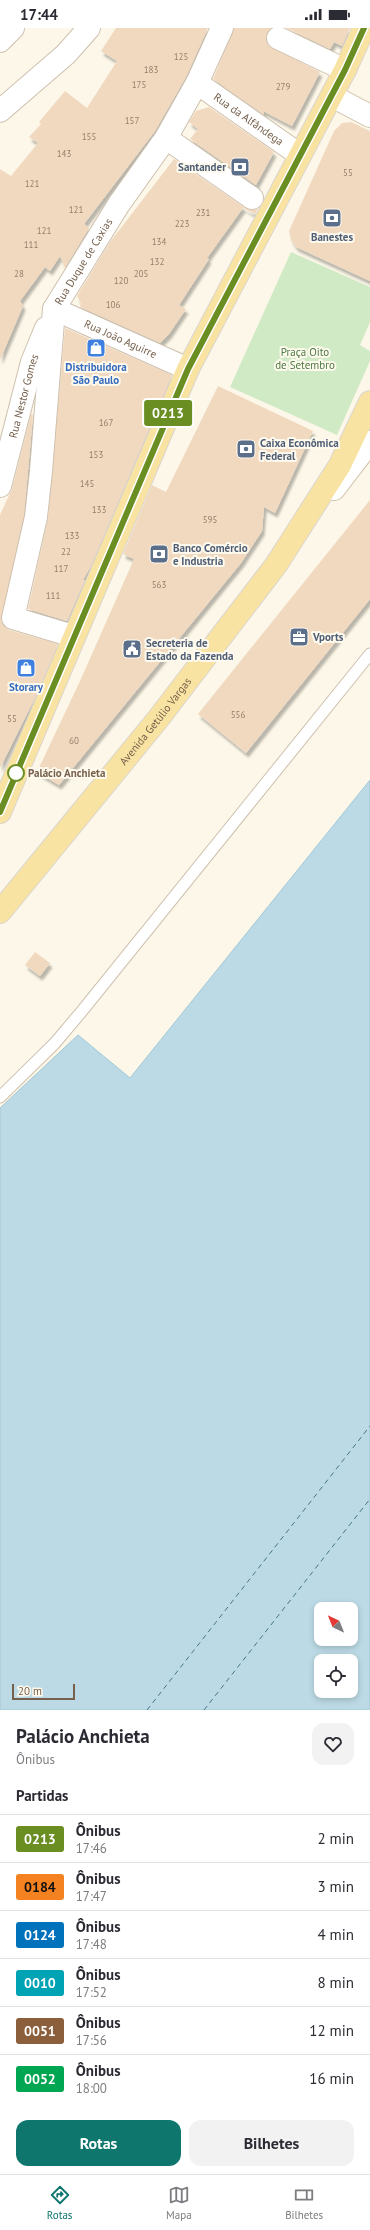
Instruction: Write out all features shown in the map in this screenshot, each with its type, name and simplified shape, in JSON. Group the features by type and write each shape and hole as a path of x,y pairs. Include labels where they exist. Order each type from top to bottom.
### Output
{"main road":[{"path":"0,812 73,636 188,369 332,96 364,28"},
{"name":"Avenida Getúlio Vargas","path":"0,912 158,719 276,565 340,465 370,402"}],"street":[{"path":"0,41 13,28"},
{"path":"0,111 66,54 89,28"},
{"name":"Rua Duque de Caxias","path":"73,636 13,618 36,517 54,309 119,204 166,138 196,84 222,28"},
{"path":"278,38 345,70"},
{"name":"Rua da Alfândega","path":"196,84 300,155"},
{"path":"332,96 370,116"},
{"path":"166,138 252,198"},
{"name":"Rua João Aguirre","path":"54,309 188,369"},
{"name":"Rua Nestor Gomes","path":"0,486 32,362 54,309"},
{"path":"276,565 369,442"}],"lane":[{"path":"0,1097 55,1043 82,1011 370,654"}],"green space":[{"name":"Praça Oito de Setembro","path":"291,252 370,287 370,322 360,345 370,351 370,361 337,435 230,387"}],"water":[{"path":"370,780 370,1710 0,1710 0,1108 78,1035 130,1078"}],"building":[{"path":"116,28 208,28 186,77 155,131 84,224 89,228 65,268 60,256 50,271 45,267 20,301 23,306 0,360 0,169 11,176 38,143 29,137 41,124 39,122 65,91 87,108 117,61 101,51"},
{"path":"234,28 271,28 266,39 268,45 320,72 292,126 263,111 264,115 213,79"},
{"path":"286,28 350,28 342,46 334,42 330,49"},
{"name":"Santander","path":"209,107 274,152 256,185 190,139 198,129 189,122 196,111"},
{"name":"Banestes","path":"351,122 370,131 370,281 296,247 291,240 289,231 334,131 342,123"},
{"path":"174,159 245,208 251,210 258,209 255,214 243,208 207,258 209,259 179,305 186,309 169,334 160,343 80,307 81,303 77,296 110,242"},
{"path":"65,328 172,375 91,566 83,580 85,580 67,621 28,609 48,518"},
{"path":"218,386 313,431 275,513 264,507 262,531 241,563 59,785 37,772 80,681 134,559 123,554 152,485 166,492"},
{"path":"31,414 33,415 24,515 1,621 9,630 58,644 37,694 0,768 0,515 12,489"},
{"name":"Vports","path":"370,500 370,599 246,753 198,714"},
{"path":"35,952 50,963 40,976 25,965"}],"ferry route":[{"path":"147,1710 370,1426"},
{"path":"204,1710 370,1499"}],"bus line":[{"name":"0213","path":"0,812 73,636 188,369 345,70 364,28"}],"place":[{"name":"Santander","path":"240,167"},
{"name":"Banestes","path":"332,218"},
{"name":"Distribuidora São Paulo","path":"96,348"},
{"name":"Caixa Econômica Federal","path":"246,449"},
{"name":"Banco Comércio e Industria","path":"159,554"},
{"name":"Vports","path":"299,637"},
{"name":"Secreteria de Estado da Fazenda","path":"132,649"},
{"name":"Storary","path":"26,668"},
{"name":"Palácio Anchieta","path":"16,773"}]}
